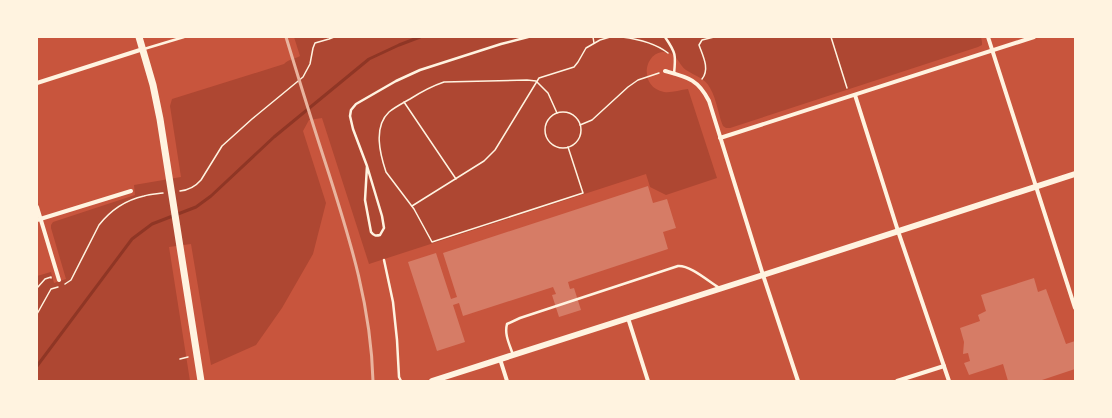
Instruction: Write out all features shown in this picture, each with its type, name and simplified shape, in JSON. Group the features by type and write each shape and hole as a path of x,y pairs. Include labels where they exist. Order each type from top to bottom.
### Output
{"main road":[{"path":"139,37 153,85 160,118 202,381"}],"street":[{"path":"988,37 1075,308"},
{"path":"720,138 1034,37"},
{"path":"37,83 143,49"},
{"path":"665,72 684,76 698,84 709,100 763,275 798,381"},
{"path":"855,95 898,231 949,381"},
{"path":"432,381 1075,174"},
{"path":"39,220 131,191"},
{"path":"37,207 39,220 59,280"},
{"path":"628,318 648,381"},
{"path":"500,359 507,381"},
{"path":"897,381 944,366"}],"lane":[{"path":"143,49 184,37"},
{"path":"367,166 364,200 370,232 377,236 380,235 384,228 382,216 367,166 353,129 350,116 356,104 420,70 528,37"},
{"path":"666,37 672,46 676,57 674,74"},
{"path":"384,260 393,302 400,381"},
{"path":"513,355 506,335 507,324 671,268 683,266 690,269 720,289"}],"path":[{"path":"180,191 191,188 198,183 222,146 303,77 310,64 314,44 334,37"},
{"path":"593,37 594,43"},
{"path":"412,206 484,161 495,150 539,78 574,67 586,48 594,43 610,37"},
{"path":"622,37 660,47 670,55"},
{"path":"698,84 705,76 706,70 699,45 702,40 714,37"},
{"path":"831,37 847,88"},
{"path":"580,125 592,120 628,87 638,80 665,72"},
{"path":"557,113 551,97 536,81 444,82 404,102 388,113 379,131 380,151 386,172 412,206 432,242 583,193 568,147"},
{"path":"404,102 456,179"},
{"path":"557,113 566,113 571,115 576,118 580,125 579,138 575,143 568,147 561,148 555,146 550,142 547,136 547,124 557,113"},
{"path":"37,314 51,289 66,284 71,280 99,225 105,218 122,205 133,199 154,194 167,193"},
{"path":"37,288 45,279 51,277 52,283"},
{"path":"180,358 188,356"}],"shaded area":[{"path":"294,37 981,37 982,45 730,128 723,126 714,97 708,85 700,78 686,70 672,54 661,52 655,55 647,68 647,75 650,83 655,89 664,92 688,89 717,178 666,195 650,187 646,174 369,264 322,118 309,120 303,131 326,203 313,254 282,308 256,345 211,365 191,244 169,247 190,381 37,381 37,276 51,272 54,283 66,279 51,228 53,222 135,195 134,185 181,177 170,106 172,99 284,64 300,56"}],"building":[{"path":"648,186 653,203 667,199 676,228 663,232 668,249 568,282 570,289 574,288 581,310 559,317 552,295 556,294 553,287 463,316 459,303 453,305 465,342 437,351 408,262 436,253 451,299 457,297 443,253"},
{"path":"1034,278 1038,292 1046,289 1066,344 1075,341 1075,369 1039,381 1008,381 1003,364 969,375 964,363 970,361 968,353 963,354 964,342 960,328 980,321 978,315 986,311 981,295"}],"waterway":[{"path":"37,366 132,239 152,224 196,207 211,196 274,137 369,59 420,37"}],"railway":[{"path":"286,37 352,250 364,301 373,381"}]}
